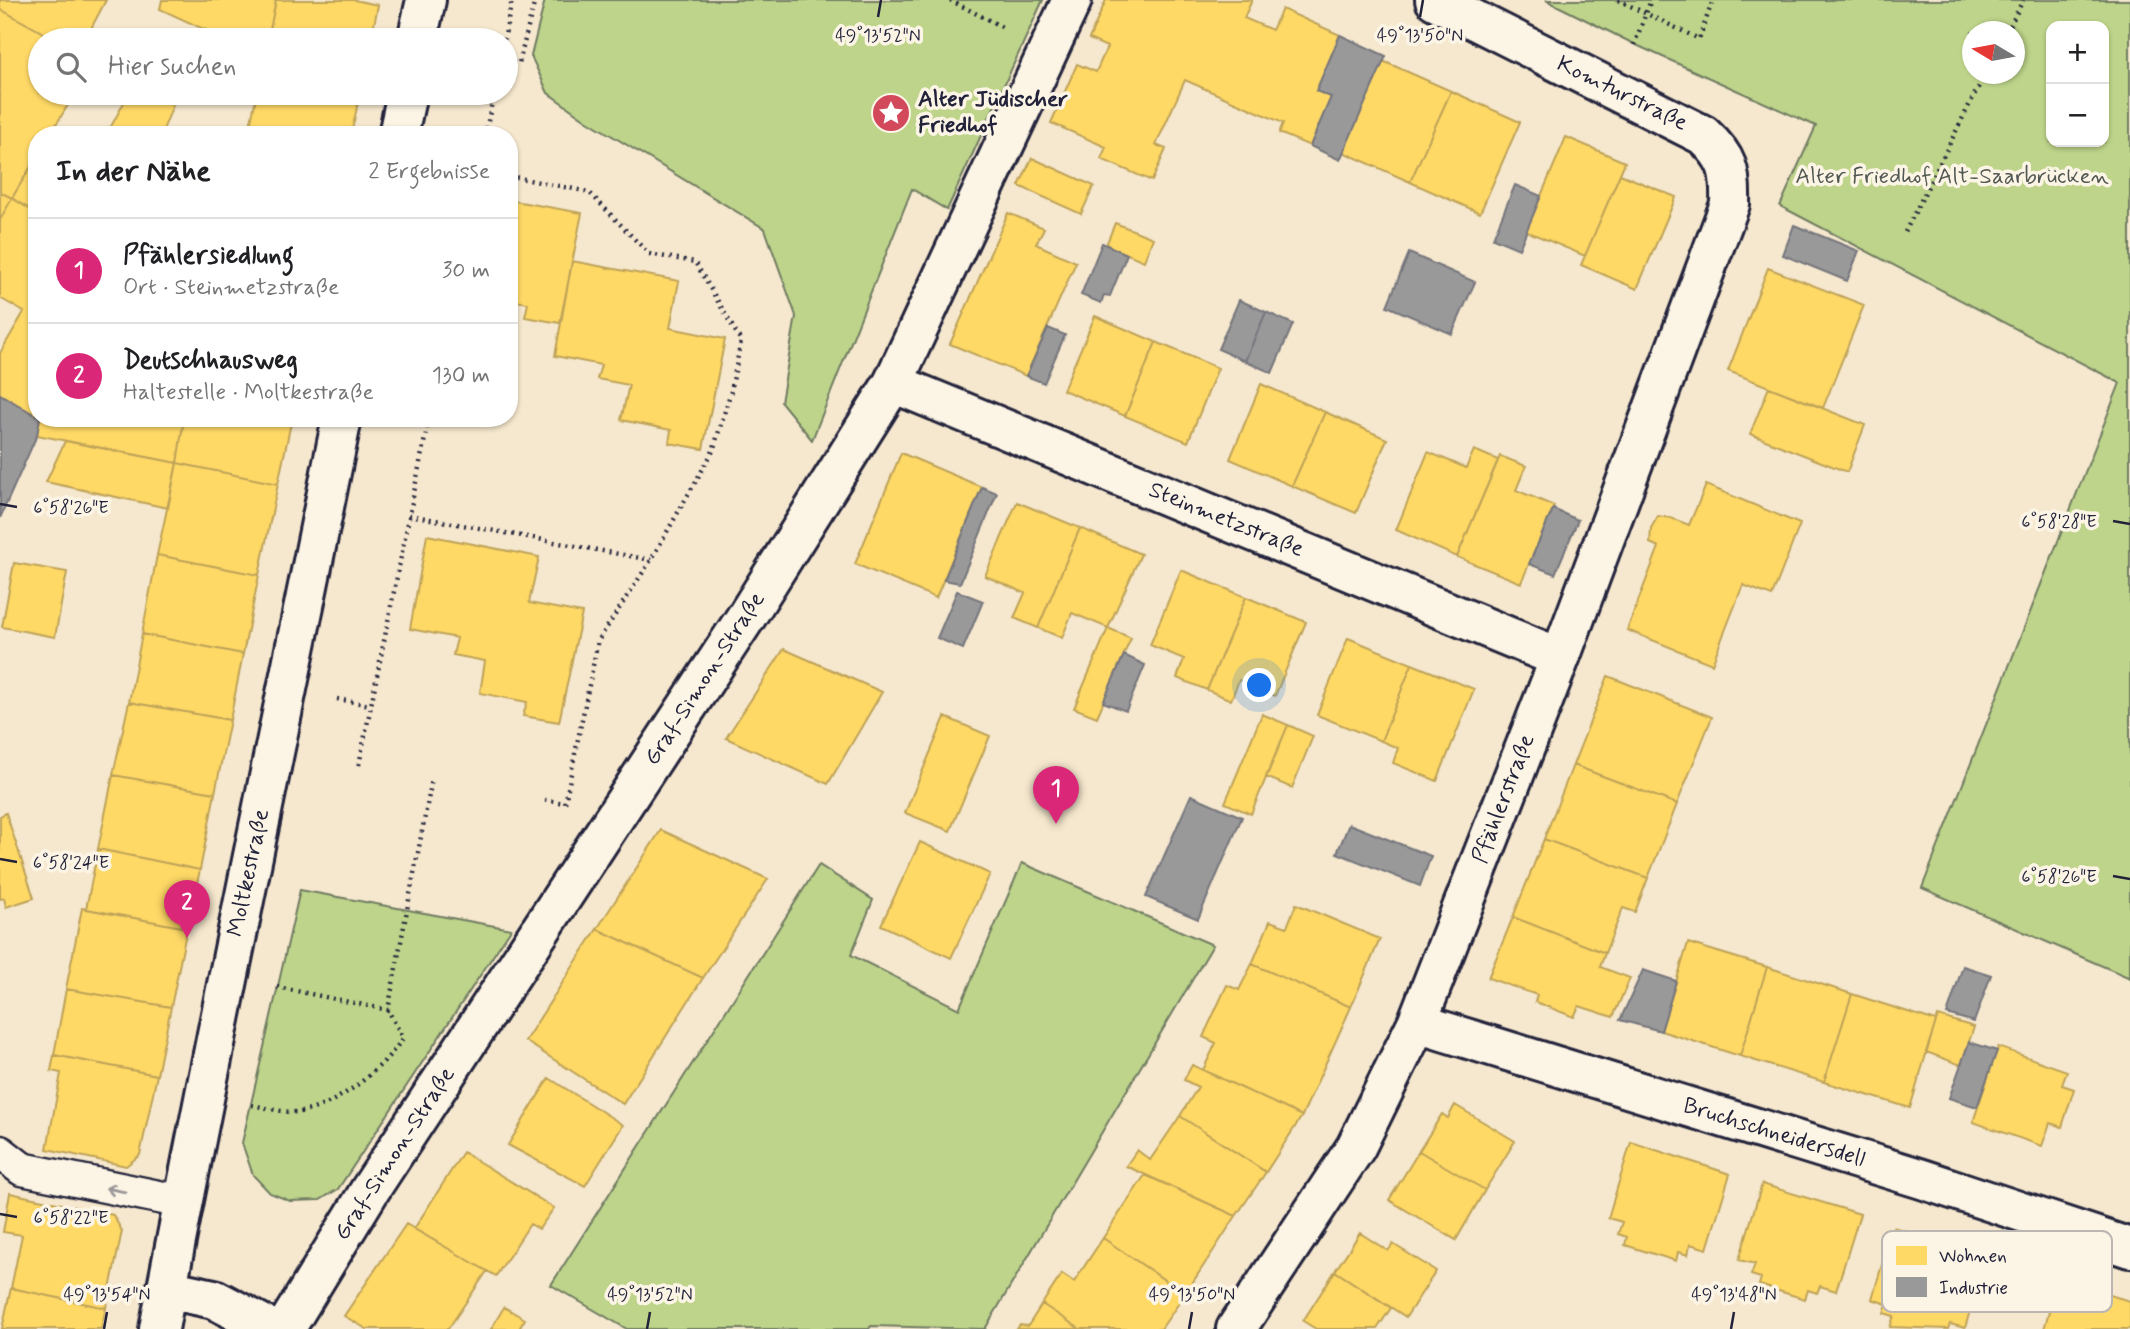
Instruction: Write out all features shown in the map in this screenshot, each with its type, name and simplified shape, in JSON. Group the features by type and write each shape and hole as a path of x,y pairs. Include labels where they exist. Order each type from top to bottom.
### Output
{"street":[{"path":"419,28 425,0"},
{"name":"Graf-Simon-Straße","path":"285,1329 370,1190 748,614 892,383 1072,0"},
{"name":"Komturstraße","path":"1435,0 1703,135 1720,150 1731,174 1730,204 1718,242"},
{"path":"400,126 404,105"},
{"name":"Pfählerstraße","path":"1236,1329 1356,1147 1417,1023 1560,658 1718,242"},
{"name":"Steinmetzstraße","path":"892,383 1560,658"},
{"name":"Moltkestraße","path":"159,1329 340,427"},
{"name":"Bruchschneidersdell","path":"1417,1023 1922,1179 2079,1231"},
{"name":"Bruchschneidersdell","path":"2112,1242 2130,1248"},
{"path":"167,1289 214,1299 271,1329"}],"lane":[{"path":"0,1152 22,1169 183,1202"}],"path":[{"path":"506,28 512,0"},
{"path":"518,63 535,0"},
{"path":"950,0 1049,51"},
{"path":"1618,0 1699,39 1713,0"},
{"path":"1646,15 1651,0"},
{"path":"2012,21 2023,0"},
{"path":"1905,232 1980,84"},
{"path":"487,126 491,105"},
{"path":"518,178 589,192 649,254 695,262 741,341 731,391 713,452 652,560 598,641 565,803 545,800"},
{"path":"359,765 427,427"},
{"path":"410,515 652,560"},
{"path":"340,700 370,705"},
{"path":"250,1105 297,1112 325,1107 390,1059 403,1038 387,1010 432,779"},
{"path":"278,987 387,1010"}],"green space":[{"path":"545,0 1043,0 947,210 912,189 812,440 781,402 796,316 765,229 586,120 548,93 531,56"},
{"name":"Alter Friedhof Alt-Saarbrücken","path":"1546,0 2130,0 2130,978 1922,888 2120,383 1780,206 1816,126 1634,44"},
{"path":"1022,863 1213,945 985,1329 871,1326 869,1329 627,1329 551,1285 819,865 873,900 851,955 959,1009"},
{"path":"300,890 511,929 338,1189 320,1200 290,1201 270,1193 253,1175 242,1143"}],"building: Wohnen":[{"path":"0,0 106,0 91,28 34,28 0,9"},
{"path":"162,0 276,0 270,28 201,28 160,9"},
{"path":"276,0 354,0 378,5 373,28 270,28"},
{"path":"1106,0 1252,0 1244,18 1272,30 1282,9 1340,35 1316,91 1331,97 1310,146 1279,133 1283,123 1185,80 1156,145 1166,149 1152,181 1101,159 1106,147 1051,123 1077,64 1096,72 1107,47 1089,39"},
{"path":"0,9 34,28 28,28 28,105 68,105 55,126 28,126 28,172 12,198 0,192"},
{"path":"1383,61 1451,91 1410,182 1343,152"},
{"path":"1451,91 1520,122 1480,213 1410,182"},
{"path":"123,105 173,105 165,126 111,126"},
{"path":"254,105 357,105 353,126 250,126"},
{"path":"1566,137 1625,162 1585,256 1526,231"},
{"path":"1032,158 1094,186 1081,214 1019,186"},
{"path":"28,171 28,208 12,198"},
{"path":"1620,174 1676,197 1637,289 1581,265"},
{"path":"0,192 12,198 0,220"},
{"path":"12,198 28,208 28,411 0,394 0,353 24,312 0,298 0,220"},
{"path":"518,202 582,213 560,323 525,317 528,303 518,301"},
{"path":"1008,213 1044,228 1036,244 1076,262 1026,376 950,344"},
{"path":"1115,223 1153,238 1144,261 1106,245"},
{"path":"572,261 679,281 670,328 725,339 703,449 669,443 671,430 621,420 629,385 597,379 601,365 555,356"},
{"path":"1768,268 1864,305 1823,408 1728,371"},
{"path":"1095,316 1156,342 1125,416 1063,390"},
{"path":"1156,342 1218,368 1188,442 1125,416"},
{"path":"1261,384 1325,412 1292,486 1230,459"},
{"path":"1769,387 1865,425 1847,472 1750,434"},
{"path":"1325,412 1387,439 1356,513 1292,486"},
{"path":"38,427 183,427 177,463 37,435"},
{"path":"183,427 290,427 278,484 177,463"},
{"path":"65,441 177,463 168,508 46,482"},
{"path":"1474,450 1498,460 1457,557 1396,530 1428,452 1466,468"},
{"path":"901,453 982,487 936,598 855,564"},
{"path":"1500,456 1526,466 1516,490 1554,506 1521,583 1457,557"},
{"path":"177,463 278,484 259,575 157,555"},
{"path":"1706,485 1800,524 1772,596 1743,585 1712,664 1627,630 1659,547 1650,543 1651,528 1658,516 1689,525"},
{"path":"1017,502 1080,528 1038,628 1014,618 1025,593 985,576"},
{"path":"1080,528 1141,554 1108,628 1072,613 1062,638 1038,628"},
{"path":"427,535 539,557 529,603 582,613 559,722 523,716 527,702 480,693 485,661 453,655 457,638 410,629"},
{"path":"157,555 259,575 243,654 142,634"},
{"path":"14,563 67,572 55,637 2,627"},
{"path":"1181,570 1246,597 1207,690 1177,678 1184,659 1150,645"},
{"path":"1246,597 1306,622 1275,696 1239,680 1231,700 1207,690"},
{"path":"1108,628 1131,638 1097,717 1074,708"},
{"path":"142,634 243,654 230,720 129,702"},
{"path":"1348,638 1412,664 1381,741 1317,715"},
{"path":"784,649 882,692 828,784 726,738"},
{"path":"1412,664 1474,689 1437,781 1393,763 1398,748 1381,741"},
{"path":"1608,676 1712,717 1677,804 1573,765"},
{"path":"129,702 230,720 215,793 113,775"},
{"path":"1262,714 1288,725 1251,814 1225,803"},
{"path":"945,717 990,736 950,831 905,813"},
{"path":"1288,725 1313,736 1292,788 1266,777"},
{"path":"1573,765 1677,804 1648,878 1544,839"},
{"path":"113,775 215,793 200,870 98,849"},
{"path":"6,813 34,898 6,907 4,898 0,899 0,816"},
{"path":"661,830 768,879 703,978 597,929"},
{"path":"1544,839 1648,878 1635,912 1623,908 1605,953 1513,917"},
{"path":"920,842 990,874 951,958 881,925"},
{"path":"98,849 200,870 187,928 86,909"},
{"path":"1296,904 1380,939 1351,1007 1252,964 1270,921 1287,927"},
{"path":"82,908 187,928 171,1007 66,989"},
{"path":"1513,917 1605,953 1600,967 1630,978 1613,1017 1579,1006 1574,1017 1535,1002 1537,995 1488,978"},
{"path":"597,929 703,978 623,1104 525,1041"},
{"path":"1688,943 1767,967 1740,1056 1661,1031"},
{"path":"1252,964 1351,1007 1302,1116 1203,1070 1216,1043 1203,1037 1227,985 1239,990"},
{"path":"1767,967 1852,994 1824,1082 1740,1056"},
{"path":"66,989 171,1007 157,1075 54,1055"},
{"path":"1852,994 1936,1021 1910,1108 1824,1082"},
{"path":"1938,1016 1974,1027 1961,1065 1926,1052"},
{"path":"1998,1047 2067,1071 2062,1085 2074,1089 2062,1127 2050,1123 2042,1146 1973,1122"},
{"path":"54,1055 157,1075 140,1155 126,1166 47,1149 61,1073 51,1071"},
{"path":"1192,1065 1302,1116 1266,1172 1180,1116 1198,1087 1184,1080"},
{"path":"549,1078 623,1125 585,1186 508,1145"},
{"path":"1455,1105 1515,1141 1485,1190 1419,1151 1442,1114 1448,1118"},
{"path":"1180,1116 1266,1172 1236,1216 1126,1166 1137,1150 1150,1160"},
{"path":"1631,1142 1730,1174 1707,1249 1690,1244 1688,1255 1678,1252 1676,1261 1625,1245 1627,1237 1618,1234 1622,1222 1608,1218"},
{"path":"1419,1151 1485,1190 1456,1240 1389,1200"},
{"path":"463,1152 554,1208 539,1229 530,1224 496,1276 414,1229"},
{"path":"1145,1175 1236,1216 1185,1294 1103,1238"},
{"path":"1762,1184 1860,1214 1836,1291 1820,1286 1817,1293 1808,1290 1805,1299 1759,1285 1761,1278 1751,1275 1755,1264 1739,1260"},
{"path":"10,1193 113,1215 122,1231 106,1308 11,1288 22,1235 3,1232"},
{"path":"406,1224 487,1271 448,1329 367,1329 344,1316"},
{"path":"1360,1233 1388,1251 1393,1244 1436,1271 1406,1317 1335,1271"},
{"path":"1103,1238 1185,1294 1161,1329 1080,1329 1042,1304 1062,1274 1074,1282"},
{"path":"1882,1265 1882,1302 1872,1299"},
{"path":"1335,1271 1391,1308 1377,1329 1316,1329 1303,1321"},
{"path":"11,1288 106,1308 101,1329 2,1329"},
{"path":"2112,1296 2130,1301 2130,1329 2044,1329 2049,1312 2112,1312"},
{"path":"1042,1304 1080,1329 1017,1329 1020,1325 1028,1326"},
{"path":"504,1307 525,1319 520,1327 523,1329 491,1329"},
{"path":"1970,1312 1965,1328 1950,1324 1948,1329 1890,1327 1894,1316 1884,1313"}],"building: Industrie":[{"path":"1340,35 1386,56 1340,160 1310,146 1331,97 1316,91"},
{"path":"1515,185 1541,196 1519,249 1493,238"},
{"path":"1794,225 1859,251 1847,281 1783,255"},
{"path":"1102,243 1127,254 1110,296 1104,295 1101,303 1081,295"},
{"path":"1409,253 1475,282 1452,334 1387,306"},
{"path":"1239,300 1266,312 1245,361 1218,349"},
{"path":"1266,312 1293,324 1272,373 1245,361"},
{"path":"1048,328 1065,335 1044,383 1026,376"},
{"path":"0,394 28,411 28,427 38,427 0,518"},
{"path":"982,487 997,493 960,583 944,580"},
{"path":"1553,509 1578,520 1555,574 1529,564"},
{"path":"957,591 983,601 963,649 937,638"},
{"path":"1124,655 1145,665 1126,711 1103,702"},
{"path":"1191,795 1242,817 1198,919 1146,897"},
{"path":"1349,824 1431,856 1420,886 1337,853"},
{"path":"1963,966 1991,975 1974,1022 1947,1014"},
{"path":"1643,970 1676,981 1661,1031 1620,1020"},
{"path":"1969,1042 1997,1051 1977,1107 1949,1098"}],"place":[{"name":"Alter Jüdischer Friedhof","path":"891,113"},
{"name":"Pfählersiedlung","path":"1056,824"},
{"name":"Deutschhausweg","path":"187,938"}]}
